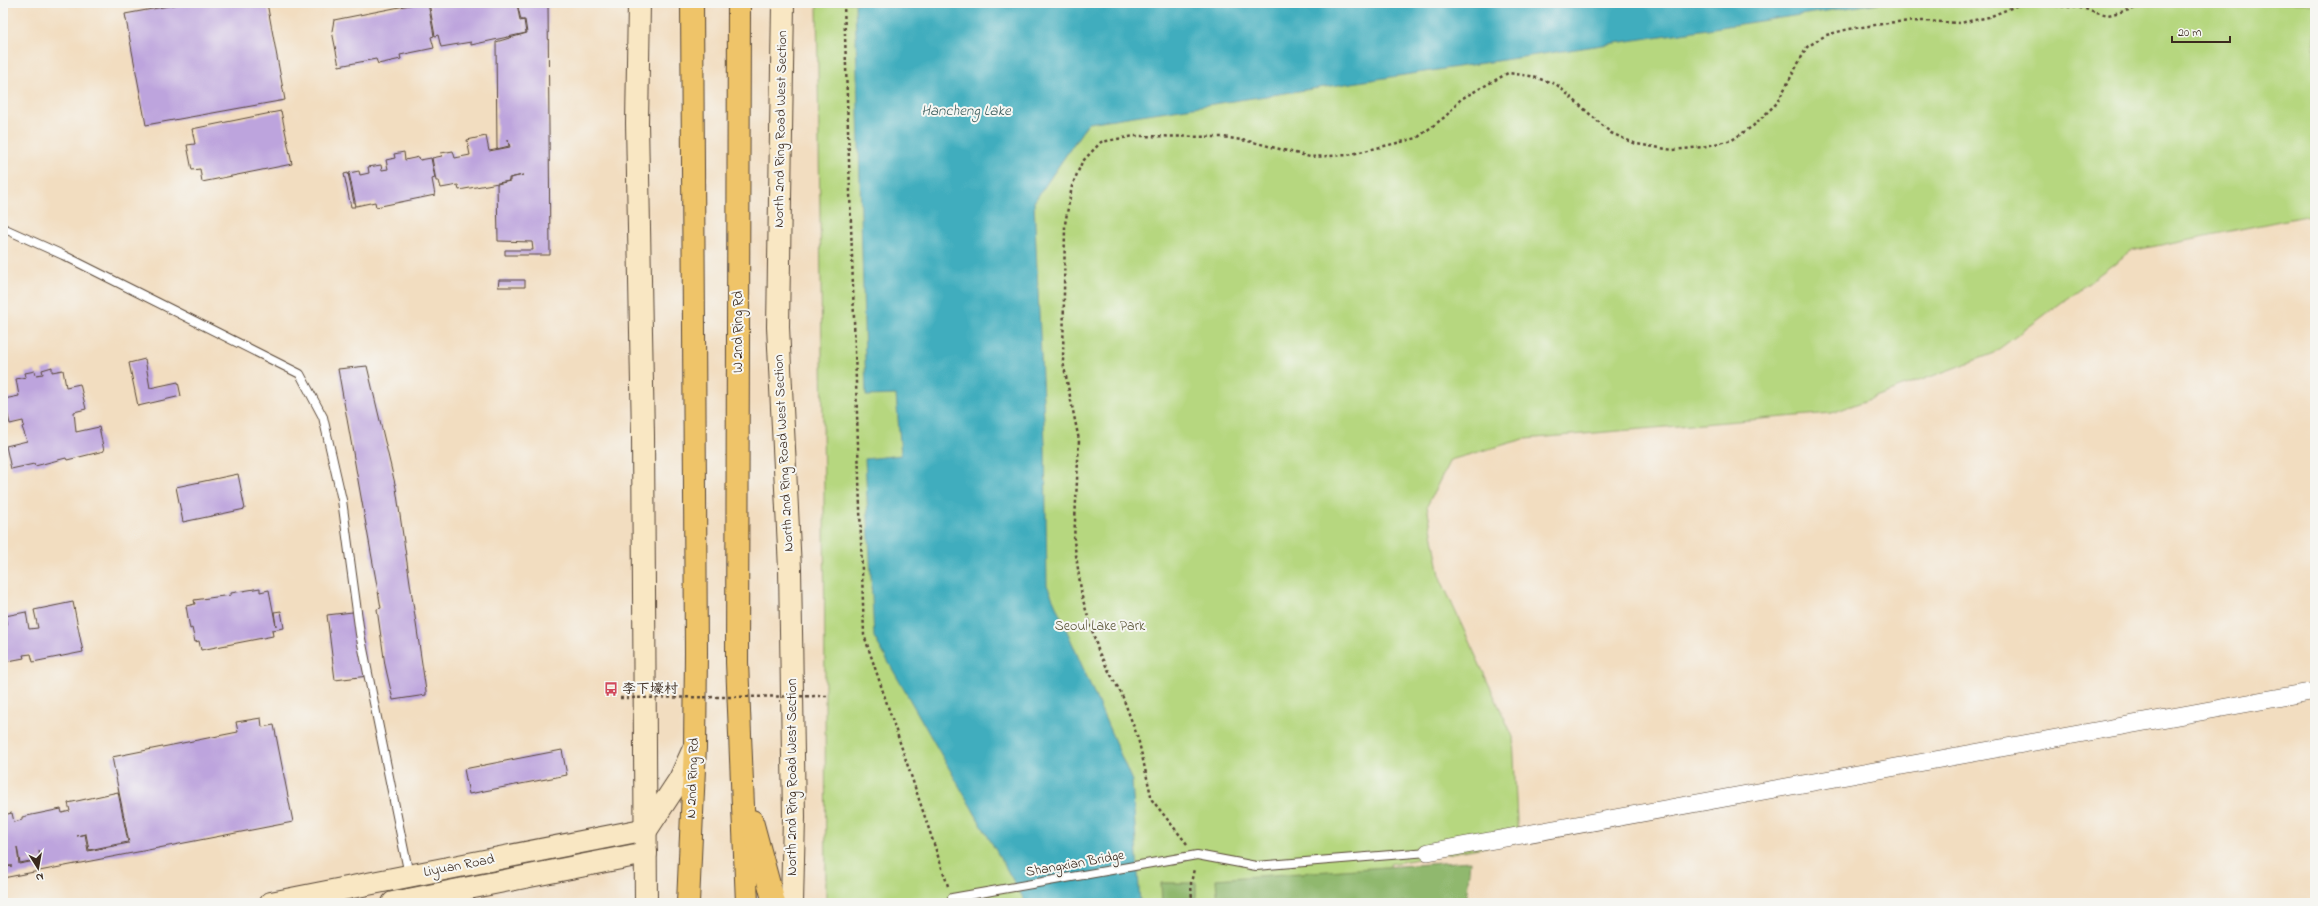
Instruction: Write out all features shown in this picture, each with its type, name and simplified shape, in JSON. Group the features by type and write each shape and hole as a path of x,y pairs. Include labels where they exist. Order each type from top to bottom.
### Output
{"highway":[{"name":"N 2nd Ring Rd","path":"688,903 695,746 696,653 692,3"},
{"name":"W 2nd Ring Rd","path":"739,3 737,662 741,787"},
{"path":"741,787 747,903"},
{"path":"741,787 755,829 774,903"}],"main road":[{"path":"639,3 637,123 647,829 646,903"},
{"name":"North 2nd Ring Road West Section","path":"783,3 778,327 790,577 794,817 792,903"},
{"path":"647,829 680,779 695,746"},
{"name":"Liyuan Road","path":"270,903 647,829"},
{"name":"Liyuan Road","path":"393,903 646,854"}],"street":[{"path":"1428,852 2315,691"}],"lane":[{"path":"3,228 63,255 300,374 323,418 342,500 360,634 410,876"},
{"path":"1197,855 1256,866 1428,852"},
{"name":"Shangxian Bridge","path":"952,898 1197,855"}],"path":[{"path":"844,3 864,635 952,898"},
{"path":"1192,903 1191,883 1197,855 1175,832 1152,800 1138,738 1122,695 1097,646 1082,597 1074,541 1079,440 1063,362 1065,224 1072,186 1082,162 1101,142 1134,136 1222,137 1253,142 1310,157 1348,155 1417,138 1446,116 1461,99 1508,73 1530,76 1556,84 1611,133 1636,144 1673,150 1702,147 1732,140 1753,126 1777,103 1807,47 1826,35 1849,29 1895,22 1924,21 1960,23 1989,16 2023,3 2081,8 2108,15 2133,9 2144,3"},
{"path":"620,698 827,696"}],"green space":[{"name":"Seoul Lake Park","path":"817,3 2315,3 2315,214 2131,251 1992,354 1832,413 1524,439 1450,460 1427,506 1441,580 1513,737 1518,841 1390,864 1392,903 826,903 824,495"},
{"path":"1470,861 1466,903 1218,903 1216,879"},
{"path":"1161,883 1196,883 1196,903 1162,903"}],"water":[{"name":"Hancheng Lake","path":"855,3 1879,3 1088,123 1034,202 1045,443 1047,585 1132,781 1140,903 1026,903 874,637 865,459 901,455 896,395 866,396"}],"building":[{"path":"185,3 267,3 285,100 146,125 125,14"},
{"path":"420,3 428,3 434,36 431,37 434,48 400,55 401,59 378,64 376,59 339,66 332,31 334,20"},
{"path":"429,3 501,3 502,6 511,5 503,5 502,3 517,3 520,21 524,20 526,33 471,45 471,42 441,47 438,35 435,36"},
{"path":"517,3 548,3 550,255 505,255 505,250 533,250 532,242 498,241 497,184 510,181 510,178 523,175 509,178 509,181 459,190 458,185 441,188 439,181 436,181 432,158 442,156 441,153 453,151 455,158 470,155 467,140 486,136 489,151 510,147 508,140 509,146 497,149 496,42 527,33 525,20 521,20"},
{"path":"281,111 292,164 202,182 200,169 192,170 187,145 195,144 192,129"},
{"path":"404,152 405,160 419,157 420,160 431,158 435,178 432,179 435,195 376,207 375,202 356,206 349,173 359,171 360,175 369,173 368,167 381,165 382,170 388,169 386,160 395,158 394,154"},
{"path":"348,173 355,207 351,207 344,174"},
{"path":"499,280 525,280 525,287 498,287"},
{"path":"145,359 150,388 178,382 181,396 138,406 129,363"},
{"path":"367,366 396,488 426,691 426,695 393,700 385,665 377,609 381,608 338,369"},
{"path":"52,367 52,372 63,370 66,387 80,384 86,409 74,412 76,432 99,427 104,451 67,460 66,458 35,466 34,464 11,469 6,446 27,441 22,427 24,426 23,421 10,424 4,399 19,396 16,379 26,377 25,373 35,371 36,375 43,374 42,370"},
{"path":"238,474 245,509 183,522 176,487"},
{"path":"260,588 260,592 269,590 276,626 274,612 281,611 284,628 272,630 273,636 201,650 199,641 195,642 192,628 190,629 186,606 195,604 194,600 231,595 231,593"},
{"path":"73,602 83,652 33,662 31,654 23,655 24,658 3,662 3,626 7,626 5,616 26,612 29,629 38,628 34,610"},
{"path":"361,611 368,676 335,680 327,615"},
{"path":"261,718 262,727 274,725 293,822 3,878 3,867 12,866 3,866 3,815 12,813 14,822 22,820 22,817 61,809 62,813 70,811 68,803 118,792 128,842 89,850 86,834 88,851 129,843 112,757 238,732 236,722","holes":["17,847 20,863 40,859 39,850 41,860 19,864"]},
{"path":"562,750 567,775 469,794 464,769"}],"place":[{"name":"李下壕村","path":"611,689"}]}
